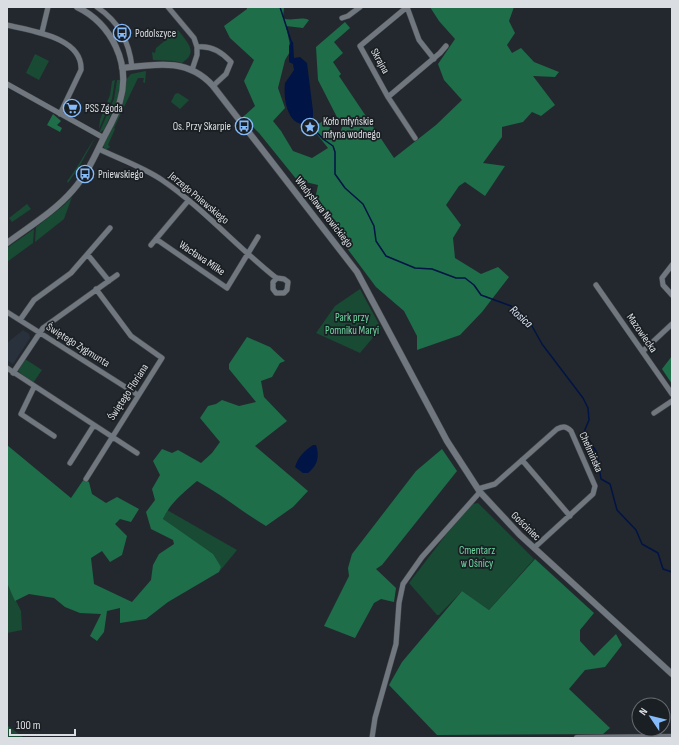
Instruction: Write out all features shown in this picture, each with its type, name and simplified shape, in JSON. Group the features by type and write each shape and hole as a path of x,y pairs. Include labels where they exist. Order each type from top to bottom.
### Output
{"street":[{"path":"42,32 48,7"},
{"path":"7,243 52,210 67,196 85,174 99,149 120,101 123,86 122,68 117,49 108,32 93,17 79,7"},
{"path":"97,7 112,19 122,33 128,45 132,67"},
{"path":"168,7 194,38 197,47 197,55 192,70"},
{"path":"342,18 348,16 360,7"},
{"path":"407,7 419,40 434,59"},
{"name":"Skrajna","path":"407,7 360,46 388,97 415,138"},
{"path":"7,25 42,32 69,46 77,53 82,62 81,70 60,114"},
{"path":"197,47 204,46 212,49 225,56 231,62 226,74 213,86"},
{"path":"388,97 434,59 446,46"},
{"name":"Władysława Nowickiego","path":"122,68 172,64 192,70 213,86 350,262 377,307 405,361"},
{"path":"7,84 104,138"},
{"name":"Jerzego Pniewskiego","path":"99,149 157,177 188,200 277,278"},
{"path":"151,245 188,200"},
{"path":"20,320 34,300 71,273 110,228"},
{"name":"Wacława Milke","path":"156,239 227,288 258,236"},
{"path":"88,255 109,281"},
{"path":"672,265 662,278 663,285 672,295"},
{"path":"13,372 39,333 96,289 117,275"},
{"name":"Mazowiecka","path":"596,285 672,394"},
{"name":"Świętego Floriana","path":"86,479 162,358 131,336 96,289"},
{"name":"Świętego Zygmunta","path":"7,312 138,395"},
{"path":"643,352 672,324"},
{"name":"Gościniec","path":"405,361 447,441 479,490 508,523 534,548 672,674"},
{"path":"7,368 137,453"},
{"path":"34,387 20,414 54,436"},
{"path":"654,413 672,401"},
{"path":"70,463 94,425"},
{"name":"Chełmińska","path":"479,490 495,484 557,429 563,426 567,427 571,431 595,486 593,494 534,548"},
{"path":"522,460 570,516"},
{"path":"372,738 396,644 399,603 403,584 422,557 479,490"},
{"path":"577,738 672,737"}],"shaded area":[{"path":"23,330 29,334 30,338 13,364 7,360 7,343"}],"green space":[{"path":"247,7 284,7 283,18 309,20 303,28 286,26 291,50 285,60 278,88 285,108 273,121 293,151 312,158 328,148 312,128 323,121 339,136 342,127 318,80 316,47 345,22 350,28 334,42 343,53 333,62 341,74 339,76 394,158 436,125 462,100 444,80 438,64 455,39 439,21 430,7 514,7 509,21 515,33 507,45 512,53 521,48 534,62 559,72 555,77 533,76 555,105 541,116 532,112 523,122 502,127 502,137 483,163 505,166 485,196 465,182 459,186 446,205 461,225 453,238 455,258 481,274 498,267 509,277 482,312 460,335 417,350 417,336 404,311 376,287 314,204 318,185 297,180 259,133 243,117 255,106 244,81 254,60 230,38 224,26 247,9"},
{"path":"178,30 190,47 190,55 187,59 182,63 153,60 152,52 155,53 156,48"},
{"path":"35,54 49,61 39,80 26,73"},
{"path":"146,71 145,83 143,82 144,78 138,78 114,128 115,129 108,145 110,147 105,150 103,144 121,108 126,80 131,74"},
{"path":"115,80 112,99 99,129 100,120 110,95 112,81"},
{"path":"117,80 120,80 118,98 104,130 99,133 114,99"},
{"path":"178,93 189,100 180,109 171,102 175,94"},
{"path":"53,114 61,121 57,125 62,128 60,132 47,125"},
{"path":"95,138 79,167 68,183 67,181 75,171"},
{"path":"72,197 64,219 35,242 36,227"},
{"path":"27,204 31,209 12,222 9,218"},
{"path":"34,229 33,243 7,262 7,248"},
{"name":"Park przy Pomniku Maryi","path":"360,289 381,328 360,353 316,333 335,306"},
{"path":"247,337 270,347 285,361 280,363 272,377 261,381 264,397 287,421 255,446 308,491 293,507 266,526 197,481 173,503 163,519 213,554 221,567 219,572 168,602 146,619 120,623 120,608 107,611 104,632 97,641 90,636 101,614 80,613 65,607 54,598 29,594 15,601 7,583 7,445 71,498 84,479 89,482 92,494 106,503 117,497 139,509 131,522 120,519 115,524 127,536 122,555 110,562 102,551 91,558 94,584 132,602 151,580 153,565 159,554 174,544 173,540 151,529 146,512 155,500 152,489 160,475 153,461 162,449 172,453 178,450 201,463 212,453 220,442 200,418 208,406 216,404 222,400 239,406 256,402 229,369 229,364"},
{"path":"672,356 672,384 662,369"},
{"path":"25,359 42,370 33,383 18,371"},
{"path":"442,449 457,471 382,565 376,569 396,588 394,602 381,599 374,603 355,638 324,626 349,576 348,568 352,554 416,471"},
{"name":"Cmentarz w Ośnicy","path":"478,503 534,559 489,610 462,591 439,615 437,615 409,583 448,532 472,504"},
{"path":"167,510 237,550 219,572 221,567 163,519"},
{"path":"535,559 594,613 580,630 580,641 594,656 616,634 622,645 605,667 585,670 569,689 610,728 603,734 437,735 389,685 402,662 462,591 489,610"},
{"path":"7,583 21,611 22,630 7,633"},
{"path":"7,725 24,738 7,738"}],"water":[{"path":"291,41 293,42 294,58 300,57 307,63 313,117 306,124 294,120 290,116 286,103 285,83 294,70 293,64 289,62 289,46"},
{"path":"313,445 316,445 318,453 316,464 308,473 303,473 295,467 302,454"}],"waterway":[{"name":"Rosica","path":"280,7 291,41"},
{"name":"Rosica","path":"308,123 323,139 333,146 335,152 335,174 345,188 363,204 374,226 376,241 386,256 415,268 432,269 456,278 465,278 474,285 481,295 511,306 519,311 532,326 542,344 583,398 588,408 589,420 584,432 597,453 601,479 610,484 617,510 636,530 642,544 658,553 663,569 672,572"}],"place":[{"name":"Podolszyce","path":"122,33"},
{"name":"PSS Zgoda","path":"72,108"},
{"name":"Os. Przy Skarpie","path":"244,126"},
{"name":"Koło młyńskie młyna wodnego","path":"310,127"},
{"name":"Pniewskiego","path":"85,174"}]}
